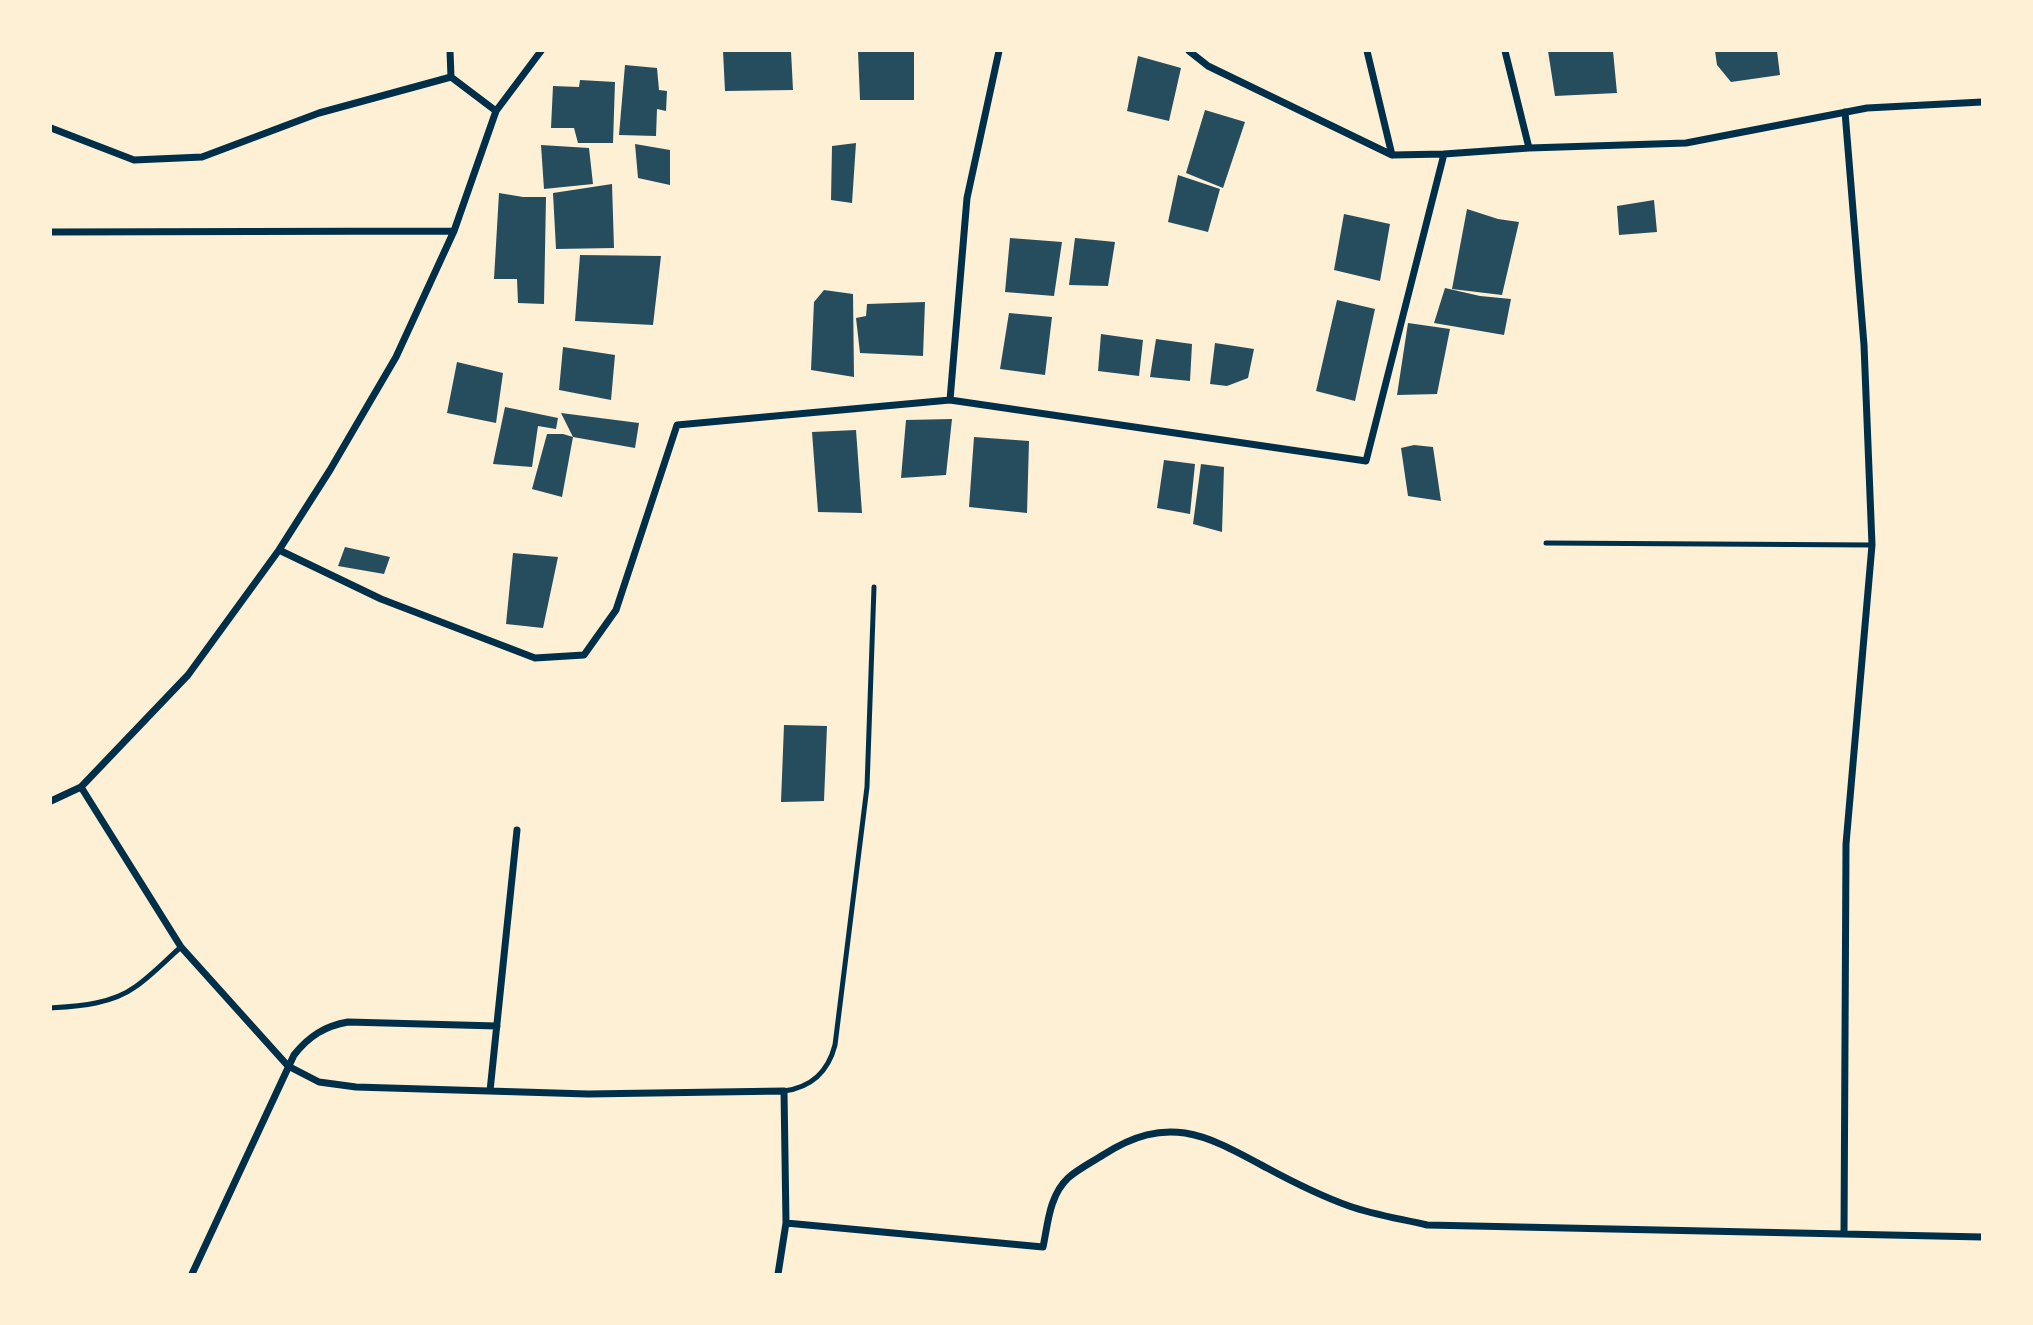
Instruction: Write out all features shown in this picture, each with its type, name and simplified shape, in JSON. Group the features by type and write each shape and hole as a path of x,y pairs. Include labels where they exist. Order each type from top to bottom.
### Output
{"street":[{"path":"450,51 451,77"},
{"path":"51,801 81,788 188,676 279,550 330,470 396,357 454,231 496,111 544,51"},
{"path":"950,400 967,198 999,51"},
{"path":"1189,51 1208,66 1392,155 1685,143 1867,108 1982,102"},
{"path":"1367,51 1392,155"},
{"path":"1505,51 1529,148"},
{"path":"451,77 496,111"},
{"path":"51,128 134,160 202,157 319,113 451,77"},
{"path":"1844,1234 1846,844 1871,545 1864,345 1845,112"},
{"path":"279,550 382,599 535,658 584,655 616,610 677,425 950,400 1366,461 1444,154"},
{"path":"51,232 454,231"},
{"path":"81,788 181,947 288,1066 319,1082 356,1087 588,1094 784,1091 786,1223 778,1274"},
{"path":"489,1091 517,830"},
{"path":"192,1274 288,1066 302,1044 335,1024 348,1022 497,1026"},
{"path":"786,1223 1043,1247 1052,1203 1059,1188 1069,1177 1114,1148 1134,1139 1157,1133 1183,1132 1220,1142 1287,1178 1350,1206 1427,1225 1982,1237"}],"lane":[{"path":"1546,543 1871,545"},
{"path":"784,1091 796,1089 817,1078 826,1069 835,1045 867,788 874,587"},
{"path":"51,1008 89,1004 121,995 134,988 181,947"}],"building":[{"path":"723,51 791,51 793,90 725,91"},
{"path":"858,51 914,51 914,100 860,100"},
{"path":"1548,51 1613,51 1617,93 1555,96"},
{"path":"1715,51 1777,51 1780,75 1731,82 1717,65"},
{"path":"1138,56 1181,68 1169,121 1127,111"},
{"path":"625,65 657,68 659,90 667,91 666,111 657,109 656,136 619,135"},
{"path":"580,80 615,82 613,143 578,143 574,128 551,128 553,86 579,87"},
{"path":"1205,110 1245,122 1223,188 1186,173"},
{"path":"856,143 852,203 831,200 832,146"},
{"path":"635,144 670,150 670,185 638,178"},
{"path":"541,145 589,148 593,184 544,189"},
{"path":"1178,175 1220,189 1208,232 1168,222"},
{"path":"612,184 614,248 556,249 553,193"},
{"path":"499,193 546,197 544,304 518,303 517,279 494,279"},
{"path":"1654,200 1657,232 1619,235 1617,206"},
{"path":"1467,209 1498,219 1519,222 1502,295 1452,289"},
{"path":"1344,214 1390,224 1380,281 1334,270"},
{"path":"1010,238 1062,242 1054,296 1005,292"},
{"path":"1075,238 1115,242 1108,286 1069,285"},
{"path":"580,255 661,256 653,325 575,321"},
{"path":"1445,288 1480,296 1511,299 1504,335 1434,323"},
{"path":"824,290 853,294 854,377 811,370 814,302"},
{"path":"1337,300 1375,309 1355,401 1316,391"},
{"path":"925,302 923,356 860,353 856,318 866,316 867,304"},
{"path":"1009,313 1052,317 1045,375 1000,369"},
{"path":"1408,323 1450,329 1437,394 1397,395"},
{"path":"1101,334 1143,340 1139,376 1098,371"},
{"path":"1156,339 1192,344 1190,381 1150,377"},
{"path":"1215,343 1254,349 1248,378 1227,386 1210,384"},
{"path":"563,347 615,355 611,400 559,390"},
{"path":"457,362 503,373 496,423 447,413"},
{"path":"505,407 558,418 556,429 538,426 532,467 493,464"},
{"path":"561,413 639,423 635,448 573,437"},
{"path":"952,419 946,475 901,478 906,420"},
{"path":"856,430 862,513 818,512 812,432"},
{"path":"547,434 573,437 562,497 532,489"},
{"path":"974,437 1029,441 1027,513 969,507"},
{"path":"1414,445 1433,447 1441,501 1408,496 1401,448"},
{"path":"1164,460 1195,464 1190,514 1157,508"},
{"path":"1201,464 1224,467 1222,532 1193,524"},
{"path":"345,547 390,557 384,574 338,566"},
{"path":"513,553 558,557 543,628 506,624"},
{"path":"784,725 827,726 824,801 781,802"}]}
